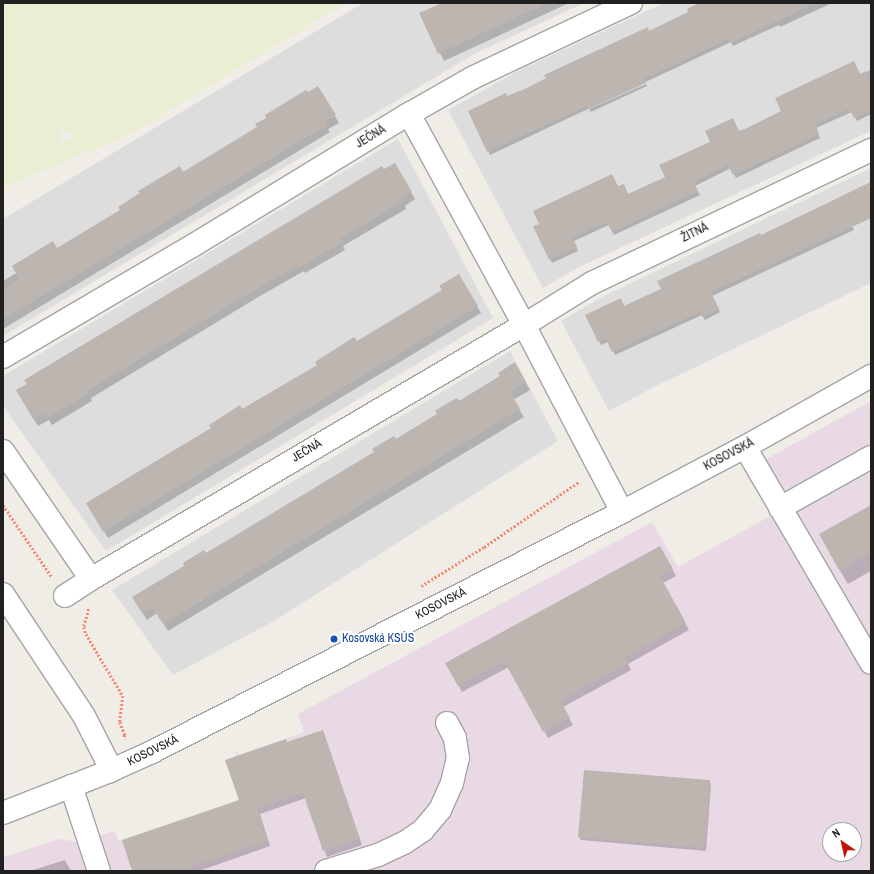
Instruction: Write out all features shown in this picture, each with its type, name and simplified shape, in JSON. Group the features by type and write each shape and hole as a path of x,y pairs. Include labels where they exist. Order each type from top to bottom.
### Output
{"street":[{"path":"622,512 524,325 409,114 472,78 631,3"},
{"name":"JEČNÁ","path":"3,358 194,245 409,114"},
{"name":"ŽITNÁ","path":"524,325 606,275 871,150"},
{"name":"JEČNÁ","path":"65,596 91,578 524,325"},
{"name":"KOSOVSKÁ","path":"3,813 110,771 159,748 622,512 745,447 871,376"},
{"path":"745,447 871,663"},
{"path":"3,451 91,578"},
{"path":"780,508 871,457"},
{"path":"3,594 84,716 106,759 110,771"},
{"path":"336,869 378,855 404,843 423,830 440,810 452,783 458,758 455,738 448,723"},
{"path":"71,786 99,871"}],"path":[{"path":"3,505 65,596"},
{"path":"91,578 95,586 84,627 86,634 123,696 120,722 126,735 124,741"}],"shaded area":[{"path":"363,3 584,3 476,53 3,336 3,219"},
{"path":"664,3 871,3 871,131 577,268 543,288 448,110 518,71"},
{"path":"398,139 493,318 106,551 3,406 3,376"},
{"path":"871,168 871,283 656,386 609,411 561,321 600,298"},
{"path":"510,351 558,441 274,621 173,675 112,590"},
{"path":"871,401 871,871 3,871 3,857 59,839 78,842 115,831 118,840 122,840 239,801 225,760 237,756 235,751 237,751 239,755 304,732 298,714 652,522 678,567 772,515 746,470"}],"green space":[{"path":"3,3 345,3 132,133 3,188","holes":["63,129 72,135 72,140 62,142 58,137 59,131"]}],"building":[{"path":"442,3 547,3 438,54 419,13"},
{"path":"699,3 815,3 730,43 728,39 644,79 646,83 588,109 587,106 487,152 468,111 506,93 507,96 527,88 546,78 544,75 648,27 649,31 688,12 687,9"},
{"path":"854,61 860,74 866,71 871,82 871,111 854,118 849,109 815,124 819,134 733,175 728,165 694,182 698,191 612,232 607,222 590,229 572,238 577,247 549,260 533,226 539,224 533,211 612,174 618,186 624,184 628,194 665,177 659,165 710,142 705,131 733,118 739,131 745,129 781,111 775,98"},
{"path":"318,86 336,115 325,121 327,125 3,319 3,289 19,279 12,266 53,241 57,248 120,210 118,207 140,193 138,191 180,166 183,172 257,127 255,124 266,118 265,115 306,90 308,92"},
{"path":"395,163 412,192 401,198 403,201 340,239 342,242 300,267 299,265 256,289 87,391 89,393 47,418 44,413 33,419 16,390 27,384 24,380 382,166 384,169"},
{"path":"871,182 871,218 711,292 719,309 702,317 700,312 612,352 606,339 598,342 585,315 621,298 624,306 661,289 657,281 760,233 761,235"},
{"path":"459,274 478,306 103,532 86,503 211,428 209,425 240,405 242,409 317,365 315,362 354,337 357,341 442,290 439,286"},
{"path":"515,362 526,382 510,392 520,409 163,624 152,607 142,613 132,597 184,566 183,563 204,550 206,553 374,452 372,449 394,436 396,439 437,414 435,411 446,404 457,398 459,401 500,376 498,373"},
{"path":"871,505 871,552 839,570 819,534"},
{"path":"660,546 673,569 660,576 686,623 625,657 629,663 560,700 570,718 543,732 504,661 458,686 445,663"},
{"path":"323,730 360,839 323,851 303,793 257,808 268,841 179,871 132,871 122,840 239,800 225,760 286,739 287,742"},
{"path":"584,770 710,780 704,848 578,837"}],"place":[{"name":"Kosovská KSÚS","path":"334,639"}]}
